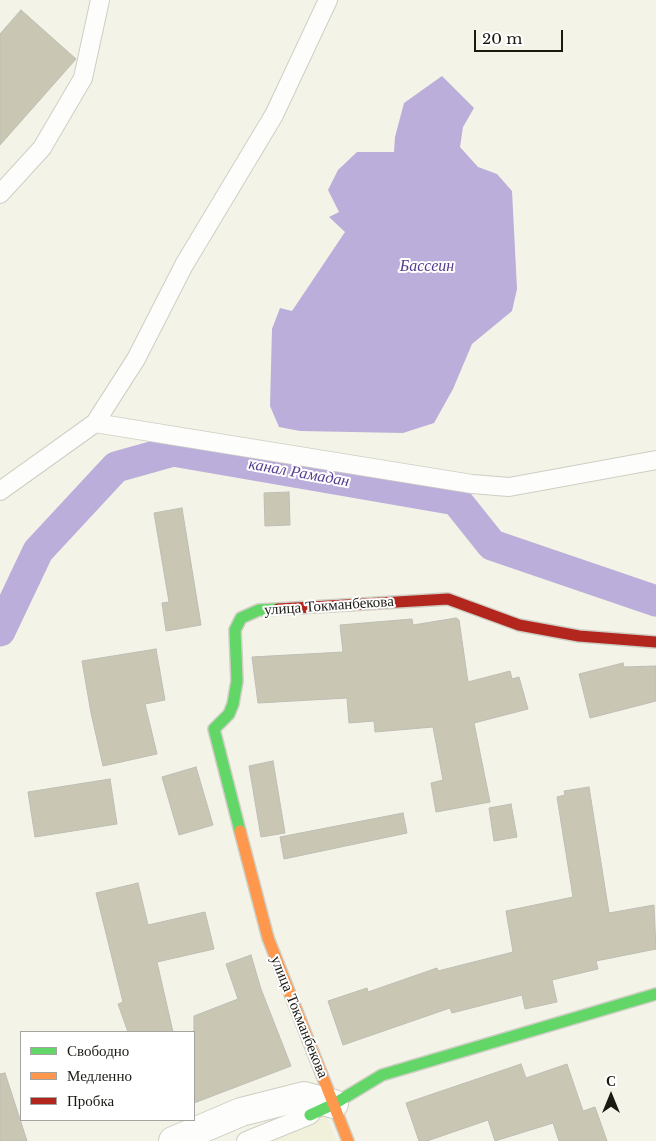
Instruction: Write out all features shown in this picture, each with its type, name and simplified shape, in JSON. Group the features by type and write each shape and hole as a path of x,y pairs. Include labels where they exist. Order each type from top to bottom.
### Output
{"street":[{"name":"улица Токманбекова","path":"322,1109 268,938 214,728 228,714 233,704 237,681 235,630 241,618 260,610 448,599 519,625 579,636 656,642"},
{"path":"322,1109 382,1074 656,994"},
{"name":"улица Токманбекова","path":"173,1141 241,1112 304,1096 322,1109 348,1141"}],"lane":[{"path":"0,194 42,148 84,78 101,5 100,0"},
{"path":"0,491 95,423 136,359 184,264 274,115 328,0"},
{"path":"95,423 472,484 509,487 656,460"},
{"path":"246,1141 322,1109"}],"shaded area":[{"path":"327,1116 336,1141 262,1141"}],"water":[{"name":"Бассеин","path":"442,76 474,108 463,127 460,147 478,167 497,174 512,191 517,289 512,311 472,344 453,389 434,423 403,433 300,431 279,427 270,406 272,329 280,308 292,311 345,232 329,217 339,212 328,190 338,170 357,152 394,152 395,137 404,103"}],"building":[{"path":"21,10 76,59 0,145 0,34"},
{"path":"289,492 290,525 265,526 264,493"},
{"path":"182,508 201,625 166,631 162,603 169,602 154,513"},
{"path":"456,618 459,620 468,682 510,671 512,679 519,677 528,709 474,723 490,802 436,812 431,783 443,780 433,727 375,732 374,721 349,723 347,698 258,703 252,657 343,652 340,625 412,619 413,625"},
{"path":"156,649 165,700 145,704 157,754 103,766 82,661"},
{"path":"623,663 624,667 656,666 656,701 590,718 579,674"},
{"path":"273,761 285,833 261,837 249,766"},
{"path":"196,767 213,825 179,835 162,777"},
{"path":"110,779 117,824 35,837 28,792"},
{"path":"589,787 609,913 654,905 656,949 596,961 598,969 552,980 557,1002 525,1009 522,995 452,1013 450,1008 343,1045 328,1001 367,988 368,992 437,968 438,971 513,952 506,911 573,897 557,797 565,795 564,791"},
{"path":"511,804 517,837 494,841 489,808"},
{"path":"403,813 407,833 284,859 280,837"},
{"path":"138,883 148,925 205,912 214,949 157,962 173,1031 128,1031 118,1004 123,1002 96,893"},
{"path":"251,955 261,989 291,1066 195,1103 194,1016 238,999 226,964"},
{"path":"521,1064 526,1078 567,1064 583,1111 595,1107 607,1141 559,1141 553,1123 495,1141 488,1120 427,1141 419,1141 406,1103"},
{"path":"5,1073 27,1141 0,1141 0,1074"}],"waterway":[{"name":"канал Рамадан","path":"0,631 38,551 116,467 173,451 456,500 492,545 656,601"}],"traffic: fast":[{"path":"240,831 214,729 229,714 233,704 237,681 235,630 241,618 259,610 278,609"},
{"path":"310,1115 334,1104 382,1075 656,994"}],"traffic: slow":[{"path":"240,831 268,938 348,1141"}],"traffic: jam":[{"path":"278,609 448,599 519,625 579,636 656,642"}]}
